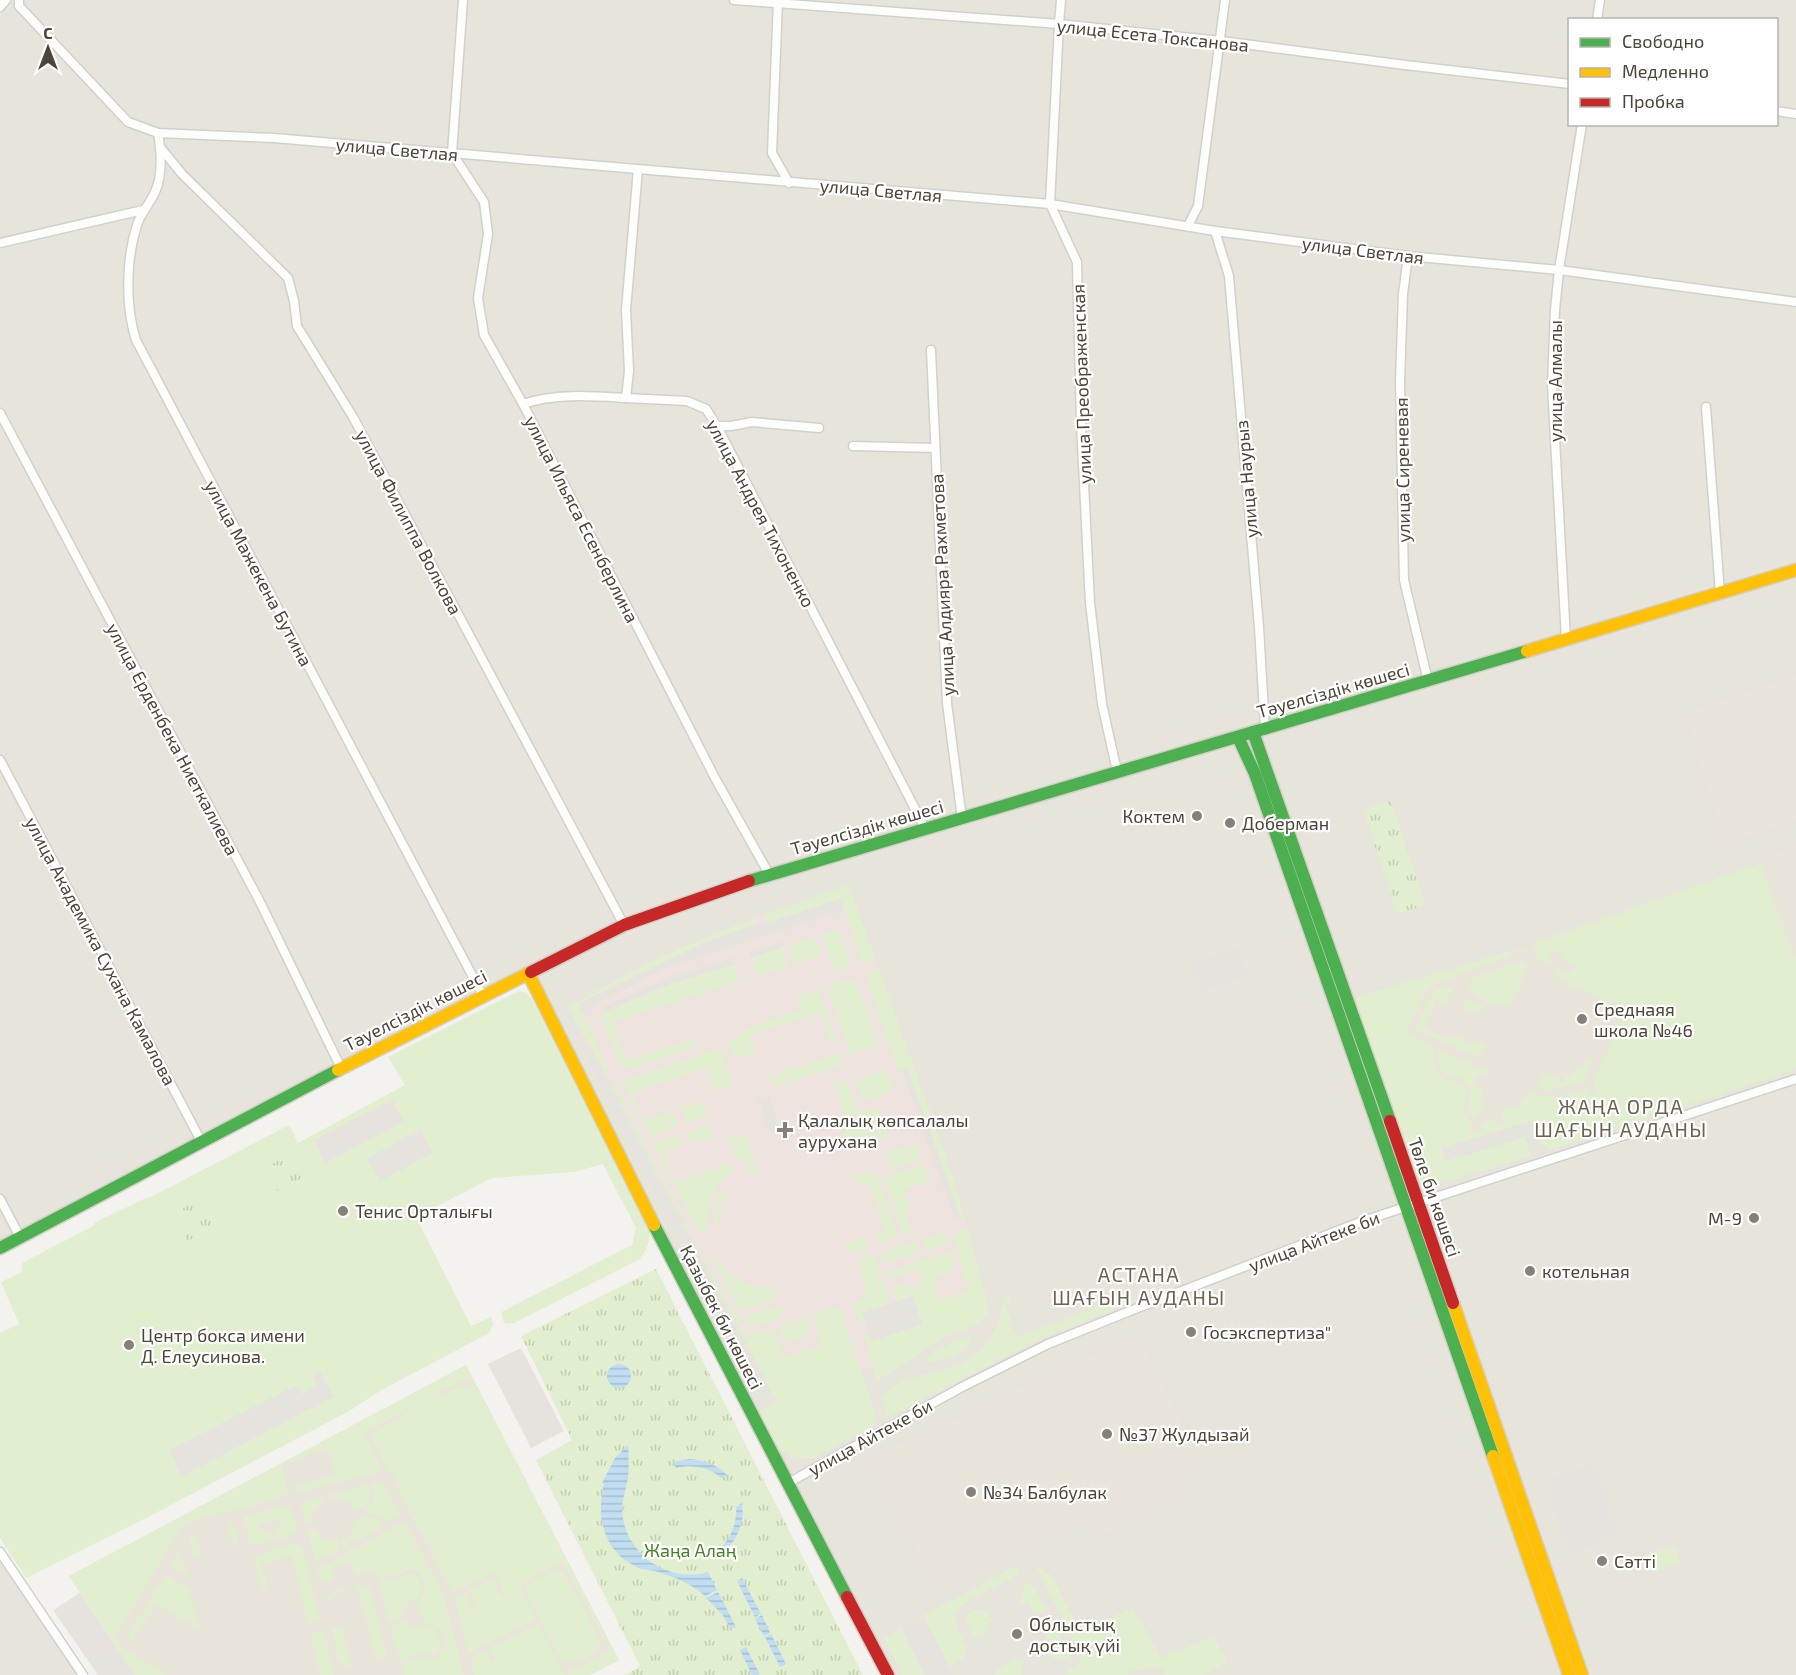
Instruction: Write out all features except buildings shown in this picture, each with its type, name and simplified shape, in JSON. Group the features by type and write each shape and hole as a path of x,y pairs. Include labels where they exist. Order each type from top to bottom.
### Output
{"main road":[{"name":"Тәуелсіздік көшесі","path":"0,1248 341,1068 624,925 769,874 926,830 1117,771 1428,681 1796,570"},
{"name":"Төле би көшесі","path":"1259,730 1274,788 1569,1675"},
{"name":"Төле би көшесі","path":"1238,737 1255,774 1582,1675"},
{"name":"Қазыбек би көшесі","path":"528,973 669,1255 888,1675"}],"street":[{"path":"0,7 6,0"},
{"name":"улица Светлая","path":"19,0 19,6 128,122 158,133 274,138 1050,204 1215,231 1408,256 1559,270 1796,302"},
{"path":"452,153 464,0"},
{"name":"улица Есета Токсанова","path":"734,0 1059,24 1221,41 1568,84"},
{"name":"улица Преображенская","path":"1061,0 1050,204 1077,262 1081,424 1090,603 1102,704 1117,771"},
{"path":"1188,226 1197,206 1226,0"},
{"path":"1597,18 1600,0"},
{"path":"778,2 772,153 789,183"},
{"path":"1778,111 1796,114"},
{"name":"улица Алмалы","path":"1566,639 1552,385 1559,270 1582,126"},
{"name":"улица Мажекена Бутина","path":"158,133 160,147 158,183 155,193 143,210 134,237 128,300 130,321 136,340 483,996"},
{"name":"улица Филиппа Волкова","path":"160,147 182,174 288,278 297,326 353,417 624,925"},
{"name":"улица Ильяса Есенберлина","path":"452,153 484,202 488,234 478,298 484,335 523,404 715,778 769,874"},
{"path":"626,398 629,371 626,310 638,170"},
{"path":"0,243 143,210"},
{"name":"улица Наурыз","path":"1215,231 1229,276 1259,627 1259,730"},
{"name":"улица Сиреневая","path":"1408,256 1403,294 1400,381 1404,580 1428,681"},
{"name":"улица Алдияра Рахметова","path":"931,350 947,703 962,819"},
{"name":"улица Андрея Тихоненко","path":"523,404 540,398 596,396 687,401 706,409 717,426 926,830"},
{"path":"1706,407 1720,592"},
{"name":"улица Ерденбека Ниеткалиева","path":"0,413 260,902 341,1068"},
{"path":"717,426 752,422 819,428"},
{"path":"853,446 935,448"},
{"name":"улица Академика Сухана Камалова","path":"0,760 201,1142"},
{"name":"улица Айтеке би","path":"788,1482 962,1387 1048,1344 1363,1221 1796,1079"},
{"path":"0,1199 20,1237"},
{"path":"0,1552 83,1675"}],"shaded area":[{"path":"0,0 1796,0 1796,1675 1582,1675 1253,732 1238,737 1569,1675 888,1675 528,973 0,1248"},
{"path":"1796,675 1796,821 1725,844 1685,712"},
{"path":"1796,845 1796,961 1760,858"},
{"name":"Среднаяя школа №46","path":"1722,877 1778,1043 1438,1145 1386,995"},
{"name":"Қалалық көпсалалы аурухана","path":"849,885 953,1176 988,1303 783,1414 609,1080 568,1007 659,957 759,916"},
{"path":"840,899 844,910 662,970 582,1011 579,1003 704,943"},
{"path":"782,941 784,947 751,958 749,952"},
{"path":"1238,947 1248,976 1201,993 1191,963"},
{"path":"733,957 735,964 671,984 605,1011 603,1007 669,977"},
{"path":"569,1013 770,1395 761,1400 566,1015"},
{"path":"907,1069 961,1218 955,1220 902,1071"},
{"path":"769,1095 780,1129 770,1132 758,1099"},
{"path":"392,1100 404,1121 325,1163 314,1140"},
{"path":"1532,1121 1535,1133 1445,1161 1442,1148"},
{"path":"421,1129 433,1153 380,1181 367,1159"},
{"path":"913,1296 922,1324 872,1341 862,1313"},
{"path":"1136,1334 1200,1464 1167,1464 1184,1494 1094,1538 1084,1519 940,1590 868,1460"},
{"path":"521,1348 564,1431 531,1448 488,1364"},
{"path":"466,1365 619,1660 590,1675 135,1675 69,1576"},
{"path":"321,1372 333,1397 182,1476 169,1450 297,1385 302,1394 317,1386 313,1376"},
{"path":"1596,1462 1619,1536 1570,1555 1545,1479"},
{"path":"0,1552 83,1675 0,1675"},
{"path":"80,1593 135,1675 98,1675 53,1610"},
{"path":"923,1616 953,1675 925,1675 901,1628"}],"green space":[{"path":"1391,801 1426,905 1397,914 1363,809"},
{"path":"1761,863 1796,961 1796,1067 1791,1071 1551,1150 1538,1142 1531,1121 1442,1149 1446,1161 1525,1137 1531,1156 1426,1188 1418,1182 1355,1003 1357,997 1511,951 1506,958 1428,986 1406,1032 1435,1048 1434,1063 1437,1072 1443,1078 1460,1083 1465,1088 1463,1111 1474,1133 1483,1131 1481,1124 1497,1119 1499,1125 1504,1124 1501,1109 1518,1106 1529,1092 1551,1097 1586,1088 1589,1096 1596,1094 1593,1081 1622,1019 1622,1011 1616,1005 1558,979 1555,968 1572,975 1576,965 1561,959 1562,954 1551,949 1548,954 1552,956 1548,965 1537,958 1531,944"},
{"path":"849,885 876,960 865,963 861,960 840,899 772,921 767,921 764,915"},
{"path":"755,918 754,925 704,943 579,1003 607,1067 605,1073 568,1007 659,957"},
{"path":"834,930 841,934 850,963 848,967 834,972 822,934"},
{"path":"814,937 821,955 795,964 789,945"},
{"path":"784,947 789,966 757,976 751,958"},
{"path":"1515,963 1523,963 1527,971 1508,1007 1485,1000 1468,984 1472,978"},
{"path":"735,964 740,979 738,982 613,1022 626,1060 695,1038 696,1043 693,1048 628,1069 620,1065 601,1017 602,1013 672,984"},
{"path":"879,968 953,1176 965,1220 961,1218 907,1069 898,1072 867,980 868,972"},
{"path":"850,979 857,983 878,1043 854,1053 856,1060 850,1056 828,989 830,985"},
{"path":"1443,986 1453,989 1446,1005 1436,1000 1424,1028 1450,1040 1452,1035 1472,1044 1474,1040 1486,1046 1480,1059 1415,1029 1432,992"},
{"path":"815,990 822,998 835,1037 834,1044 831,1045 821,1013 751,1035 756,1052 734,1058 728,1041 740,1037 739,1031 801,1009 797,996"},
{"path":"519,991 526,993 532,999 649,1231 648,1246 640,1259 514,1323 506,1324 501,1312 632,1245 636,1228 603,1164 574,1172 492,1178 416,1217 471,1326 491,1317 493,1324 489,1333 380,1391 351,1410 148,1517 26,1578 0,1538 0,1333 19,1324 1,1282 22,1272 22,1263 95,1225 94,1223 149,1198 289,1125 298,1143 405,1085 388,1057"},
{"path":"1467,997 1483,1005 1479,1015 1462,1007"},
{"path":"721,1047 733,1085 714,1091 706,1068 634,1092 643,1121 672,1111 677,1126 655,1135 649,1134 625,1089 626,1080"},
{"path":"1439,1050 1486,1071 1486,1074 1476,1074 1474,1079 1475,1085 1481,1088 1485,1109 1478,1112 1474,1118 1467,1109 1470,1095 1468,1086 1460,1079 1443,1071 1437,1060"},
{"path":"841,1055 843,1062 840,1066 778,1086 770,1082 771,1077 775,1074"},
{"path":"1587,1058 1594,1061 1584,1081 1548,1091 1536,1088 1543,1073 1563,1082 1566,1075 1571,1077 1577,1066 1582,1068"},
{"path":"882,1070 886,1071 891,1078 892,1091 868,1100 863,1099 856,1085 857,1081"},
{"path":"843,1080 848,1084 857,1109 861,1112 879,1110 888,1136 872,1141 869,1133 839,1143 848,1125 834,1082"},
{"path":"611,1083 615,1084 691,1233 690,1236"},
{"path":"703,1101 707,1116 686,1124 681,1108"},
{"path":"707,1125 714,1136 692,1144 688,1132"},
{"path":"679,1134 683,1147 663,1153 673,1182 731,1163 734,1172 716,1190 710,1205 708,1230 699,1233 654,1147 657,1142"},
{"path":"745,1134 758,1173 750,1175 744,1159 737,1161 729,1139"},
{"path":"914,1143 918,1146 922,1159 892,1169 886,1152"},
{"path":"296,1151 304,1170 300,1179 276,1191 264,1168"},
{"path":"924,1164 930,1182 905,1189 911,1207 905,1210 912,1233 903,1236 884,1177"},
{"path":"865,1173 878,1175 898,1238 879,1244 876,1234 884,1230 869,1184 864,1185 851,1177"},
{"path":"725,1189 727,1193 720,1210 718,1225 715,1227 713,1225 715,1210"},
{"path":"207,1196 221,1224 187,1241 173,1213"},
{"path":"967,1228 988,1303 987,1317 972,1328 939,1340 877,1381 864,1337 869,1333 872,1341 912,1296 897,1302 892,1286 904,1282 907,1289 922,1283 917,1270 890,1279 888,1272 950,1250 955,1270 935,1278 941,1299 968,1291 953,1237 956,1231"},
{"path":"937,1233 944,1234 948,1244 926,1251 922,1239"},
{"path":"865,1237 869,1248 852,1251 844,1244"},
{"path":"915,1241 920,1253 885,1264 881,1252"},
{"path":"695,1245 748,1336 773,1328 783,1357 821,1345 812,1315 833,1308 841,1310 878,1423 813,1458 791,1456 777,1446 757,1413 777,1402"},
{"path":"875,1254 890,1304 863,1313 866,1322 862,1323 858,1320 853,1305 854,1301 866,1294 859,1262"},
{"path":"716,1256 727,1270 740,1280 755,1286 773,1287 778,1299 741,1312 712,1258"},
{"name":"Жаңа Алаң","path":"656,1269 863,1675 625,1675 640,1666 536,1460 572,1440 521,1336"},
{"path":"1008,1294 1011,1302 1005,1305 1017,1337 1122,1297 1124,1305 1036,1341 887,1418 882,1399 888,1390 909,1379 959,1365 980,1351 989,1341 995,1329 1003,1301"},
{"path":"780,1305 782,1318 755,1327 749,1326 743,1316"},
{"path":"807,1317 812,1334 783,1343 778,1326"},
{"path":"968,1337 971,1339 968,1345 959,1354 939,1361 926,1361 951,1343"},
{"path":"466,1365 619,1660 590,1675 474,1675 470,1658 487,1650 488,1656 490,1655 492,1661 494,1660 495,1657 489,1649 538,1623 565,1674 610,1651 563,1562 519,1586 536,1619 469,1653 454,1598 466,1592 470,1605 476,1610 478,1606 469,1590 493,1579 496,1589 502,1596 505,1595 500,1586 502,1585 496,1578 503,1574 488,1576 452,1593 430,1550 435,1548 433,1545 428,1548 423,1536 428,1534 427,1532 421,1534 412,1517 417,1514 416,1511 410,1513 393,1479 398,1477 396,1473 391,1476 370,1435 401,1417 412,1407 363,1433 383,1471 299,1493 295,1486 335,1475 328,1450 325,1448 289,1464 288,1460","holes":["468,1379 472,1386 466,1389 463,1385 427,1399"]},
{"path":"281,1464 287,1496 183,1524 116,1636 118,1645 168,1675 135,1675 69,1576"},
{"path":"378,1482 386,1486 402,1515 387,1523 380,1517 367,1514 365,1511 373,1499 371,1484"},
{"path":"368,1484 369,1502 359,1510 354,1511 345,1500 332,1499 330,1495"},
{"path":"326,1496 327,1500 317,1506 314,1512 313,1523 305,1524 301,1507 304,1506 303,1502"},
{"path":"290,1504 297,1527 295,1534 275,1540 272,1530 280,1527 278,1519 260,1524 262,1532 270,1530 273,1541 256,1545 250,1543 244,1517"},
{"path":"366,1517 377,1519 384,1525 343,1548 342,1540 352,1532 356,1519"},
{"path":"232,1521 238,1541 238,1544 233,1546 227,1523"},
{"path":"405,1521 445,1598 464,1675 400,1675 403,1674 400,1664 420,1656 427,1659 438,1658 444,1643 444,1636 439,1628 424,1624 416,1602 424,1588 419,1574 408,1570 378,1579 375,1570 356,1575 352,1562 333,1567 334,1580 324,1582 319,1578 317,1570"},
{"path":"314,1528 323,1539 338,1541 339,1551 315,1563 307,1529"},
{"path":"192,1534 196,1535 201,1554 194,1556 189,1537"},
{"path":"299,1544 303,1549 321,1621 308,1625 291,1556 262,1563 268,1589 262,1590 254,1561 255,1556"},
{"path":"1675,1545 1681,1563 1651,1573 1645,1555"},
{"path":"179,1550 187,1577 171,1565"},
{"path":"1036,1566 1050,1574 1082,1632 1133,1607 1161,1658 1213,1636 1228,1662 1204,1675 1165,1675 1160,1667 1127,1672 1128,1675 1062,1675 1079,1664 1081,1655"},
{"path":"1017,1567 1020,1572 1017,1575 957,1610 955,1616 957,1628 968,1651 964,1658 949,1666 923,1616"},
{"path":"559,1570 564,1573 600,1639 596,1650 578,1661 560,1660 527,1594 526,1588 532,1582"},
{"path":"405,1574 417,1576 422,1585 421,1591 406,1606 403,1617 389,1622 379,1582 397,1579"},
{"path":"164,1576 169,1576 189,1589 200,1629 156,1604 132,1643 128,1635"},
{"path":"1028,1582 1033,1585 1047,1609 1037,1614 1033,1612 1028,1602 1019,1606 1024,1585"},
{"path":"363,1585 371,1588 387,1652 386,1656 375,1659 357,1588 334,1594 335,1599 326,1601 326,1596 330,1593"},
{"path":"979,1609 985,1611 994,1620 987,1624 990,1630 978,1637 971,1634 965,1620 968,1614"},
{"path":"404,1620 410,1626 431,1627 440,1634 438,1636 442,1641 437,1651 431,1655 420,1653 399,1661 390,1625"},
{"path":"342,1626 352,1666 342,1662 335,1646 332,1628"},
{"path":"901,1628 925,1675 902,1675 885,1640"},
{"path":"1057,1629 1070,1657 1069,1660 1053,1657 1041,1647 1049,1643 1045,1635"},
{"path":"324,1631 335,1675 320,1675 310,1634"},
{"path":"1015,1660 1024,1663 1022,1675 994,1675 998,1670"}],"water":[{"path":"619,1364 624,1365 630,1371 630,1381 624,1387 619,1388 614,1387 608,1381 607,1376 608,1371 614,1365"},
{"path":"628,1445 628,1478 622,1510 631,1540 650,1562 663,1569 693,1575 708,1572 717,1590 705,1596 682,1581 629,1563 611,1546 602,1523 604,1484 602,1483 615,1458"},
{"path":"689,1459 710,1464 728,1476 721,1478 700,1467 676,1468 673,1462"},
{"path":"742,1503 743,1511 739,1531 722,1554 719,1549 730,1535 736,1518 736,1507"},
{"path":"742,1578 761,1614 755,1617 737,1581"},
{"path":"718,1592 736,1627 731,1629 722,1614 706,1598"},
{"path":"762,1615 770,1633 764,1636 755,1619"},
{"path":"771,1634 786,1664 780,1667 765,1637"},
{"path":"746,1647 760,1675 752,1675 740,1650"}],"traffic: fast":[{"path":"749,881 1527,651"},
{"path":"1253,732 1390,1121"},
{"path":"1238,737 1255,774 1493,1456"},
{"path":"0,1248 338,1070"},
{"path":"654,1225 847,1597"}],"traffic: slow":[{"path":"1527,651 1796,570"},
{"path":"338,1070 531,972"},
{"path":"528,973 654,1225"},
{"path":"1453,1303 1582,1675"},
{"path":"1493,1456 1569,1675"}],"traffic: jam":[{"path":"531,972 624,925 749,881"},
{"path":"1390,1121 1453,1303"},
{"path":"847,1597 888,1675"}],"place":[{"name":"Коктем","path":"1197,816"},
{"name":"Доберман","path":"1230,823"},
{"name":"Среднаяя школа №46","path":"1582,1019"},
{"name":"Қалалық көпсалалы аурухана","path":"785,1130"},
{"name":"Тенис Орталығы","path":"343,1211"},
{"name":"M-9","path":"1754,1218"},
{"name":"котельная","path":"1530,1271"},
{"name":"Госэкспертиза\"","path":"1191,1332"},
{"name":"Центр бокса имени Д. Елеусинова.","path":"129,1345"},
{"name":"№37 Жулдызай","path":"1107,1434"},
{"name":"№34 Балбулак","path":"971,1492"},
{"name":"Cәтті","path":"1602,1561"},
{"name":"Облыстық достық үйі","path":"1017,1634"}],"district":[{"name":"ЖАҢА ОРДА ШАҒЫН АУДАНЫ","path":"1621,1118"},
{"name":"АСТАНА ШАҒЫН АУДАНЫ","path":"1139,1286"}]}
